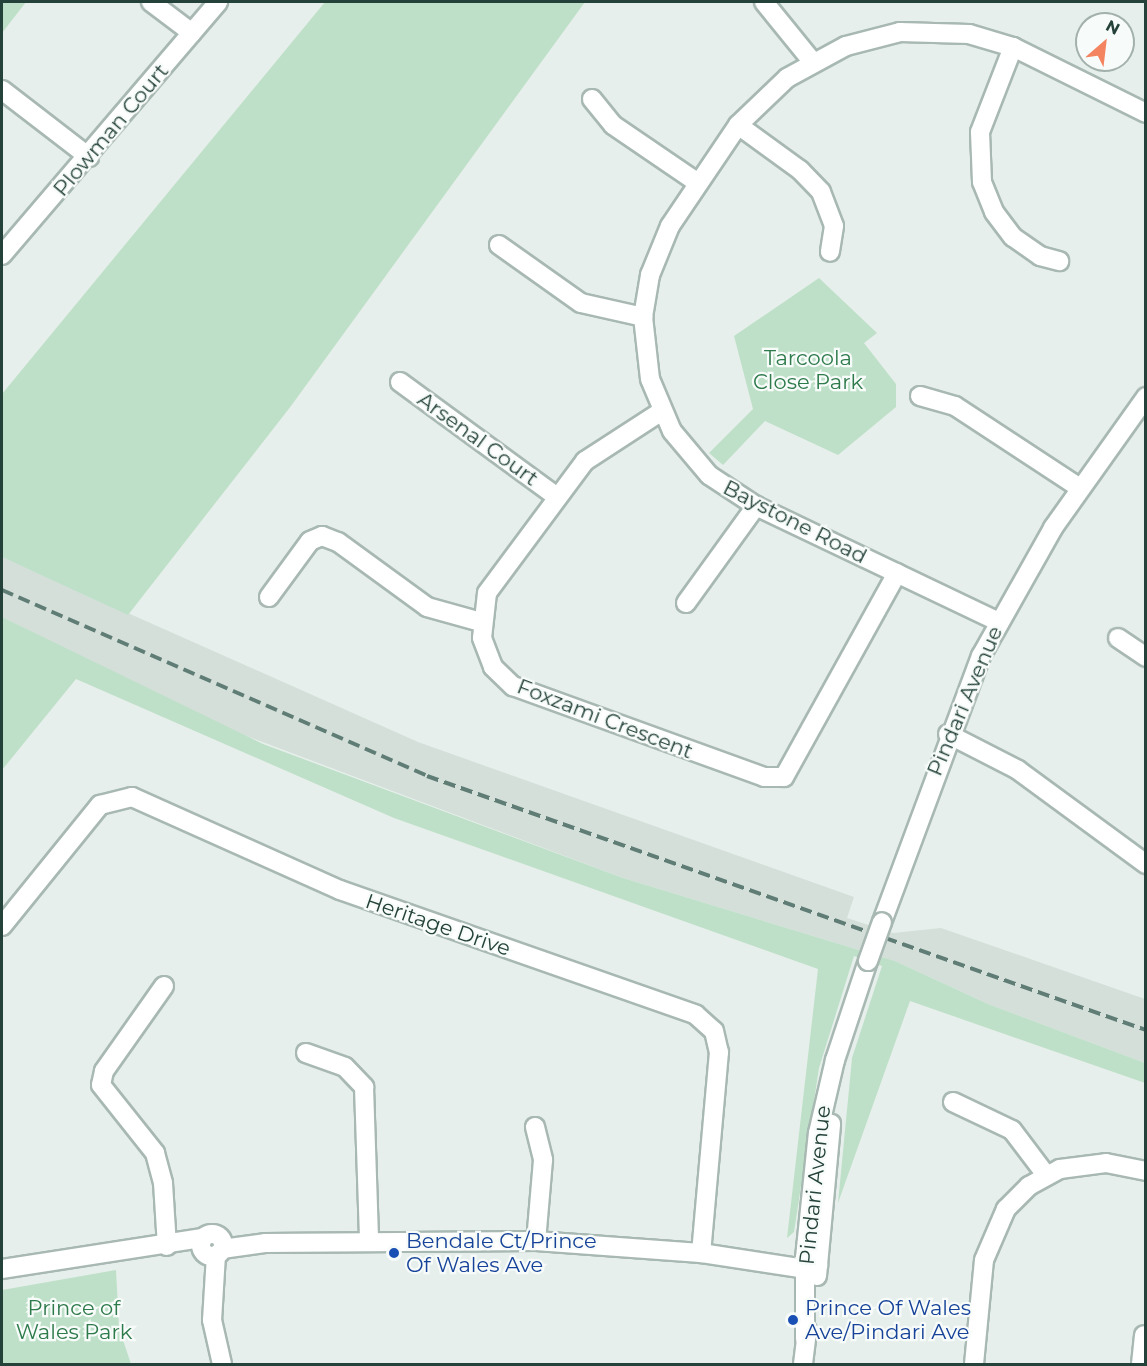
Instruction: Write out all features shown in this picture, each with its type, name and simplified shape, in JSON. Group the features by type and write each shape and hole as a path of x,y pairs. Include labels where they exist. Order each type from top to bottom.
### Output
{"street":[{"path":"150,2 192,33"},
{"name":"Plowman Court","path":"2,255 89,157 218,2"},
{"path":"764,2 812,61"},
{"name":"Baystone Road","path":"999,622 756,506 709,475 683,447 662,411 646,362 643,317 655,256 698,183 738,125 766,95 812,61 877,36 921,30 969,34 1013,47 1146,113"},
{"path":"1013,47 980,132 982,182 994,212 1013,237 1040,256 1059,261"},
{"path":"2,90 89,157"},
{"path":"592,99 613,125 698,183"},
{"path":"738,125 800,170 820,192 834,226 830,252"},
{"path":"499,245 581,303 643,317"},
{"name":"Arsenal Court","path":"400,382 556,496"},
{"path":"920,396 955,406 1080,488"},
{"name":"Pindari Avenue","path":"802,1365 810,1264 843,1033 950,728 999,622 1080,488 1146,397"},
{"path":"269,597 310,541 322,536 427,607 481,622 495,580 556,496 598,449 662,411"},
{"path":"686,603 756,506"},
{"name":"Foxzami Crescent","path":"481,622 494,668 523,692 778,778 796,764 897,573"},
{"path":"1118,638 1146,657"},
{"path":"950,728 1018,770 1146,864"},
{"name":"Heritage Drive","path":"2,926 100,805 132,797 340,890 696,1015 714,1030 719,1052 701,1253"},
{"path":"164,986 104,1071 101,1085 154,1153 163,1183 167,1246"},
{"path":"306,1053 345,1067 364,1088 369,1241"},
{"path":"953,1102 1012,1130 1046,1176"},
{"path":"536,1127 543,1160 536,1241"},
{"path":"974,1365 984,1260 993,1232 1017,1197 1046,1176 1090,1162 1146,1172"},
{"path":"2,1269 167,1246 211,1247 265,1243 369,1241 536,1241 701,1253 810,1264"},
{"path":"211,1247 213,1334 222,1365"},
{"path":"1141,1365 1144,1335"}],"shaded area":[{"path":"2,557 418,742 854,897 847,918 893,933 941,928 1145,999 1145,1063 988,1004 895,961 623,878 215,724 2,617"}],"green space":[{"path":"2,2 26,2 2,33"},
{"path":"325,2 585,2 291,406 128,615 2,557 2,394"},
{"name":"Tarcoola Close Park","path":"819,278 877,333 864,343 896,384 896,407 838,455 765,421 723,465 709,453 753,409 734,336"},
{"path":"2,617 263,744 623,878 895,961 988,1004 1145,1063 1145,1083 910,1001 838,1203 852,1058 882,966 854,956 819,1068 794,1232 787,1238 818,969 394,818 76,679 2,770"},
{"name":"Prince of Wales Park","path":"116,1270 119,1328 131,1364 2,1364 2,1290"}],"railway":[{"path":"2,590 427,776 1146,1030"}],"place":[{"name":"Bendale Ct/Prince Of Wales Ave","path":"394,1253"},
{"name":"Prince Of Wales Ave/Pindari Ave","path":"793,1320"}]}
